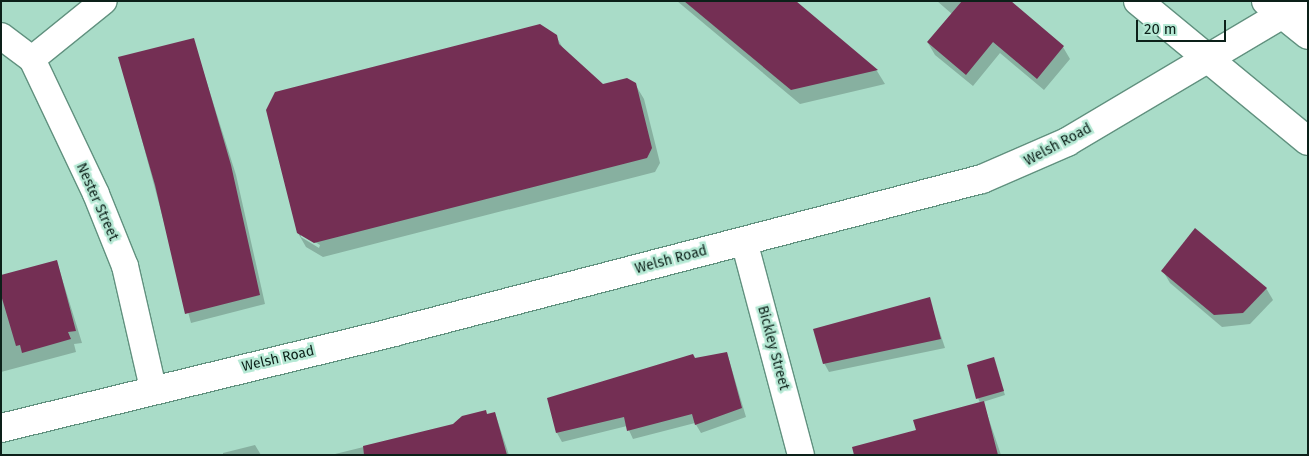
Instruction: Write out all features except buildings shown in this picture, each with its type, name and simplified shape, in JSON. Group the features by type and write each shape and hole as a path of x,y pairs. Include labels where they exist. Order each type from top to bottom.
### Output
{"main road":[{"path":"1138,1 1308,141"},
{"path":"1284,6 1308,36"},
{"name":"Welsh Road","path":"1,428 152,388 394,332 964,184 1020,165 1207,58 1284,6"}],"street":[{"path":"32,59 104,1"},
{"name":"Nester Street","path":"1,36 32,59 125,266 152,388"},
{"name":"Bickley Street","path":"744,241 801,455"}]}
